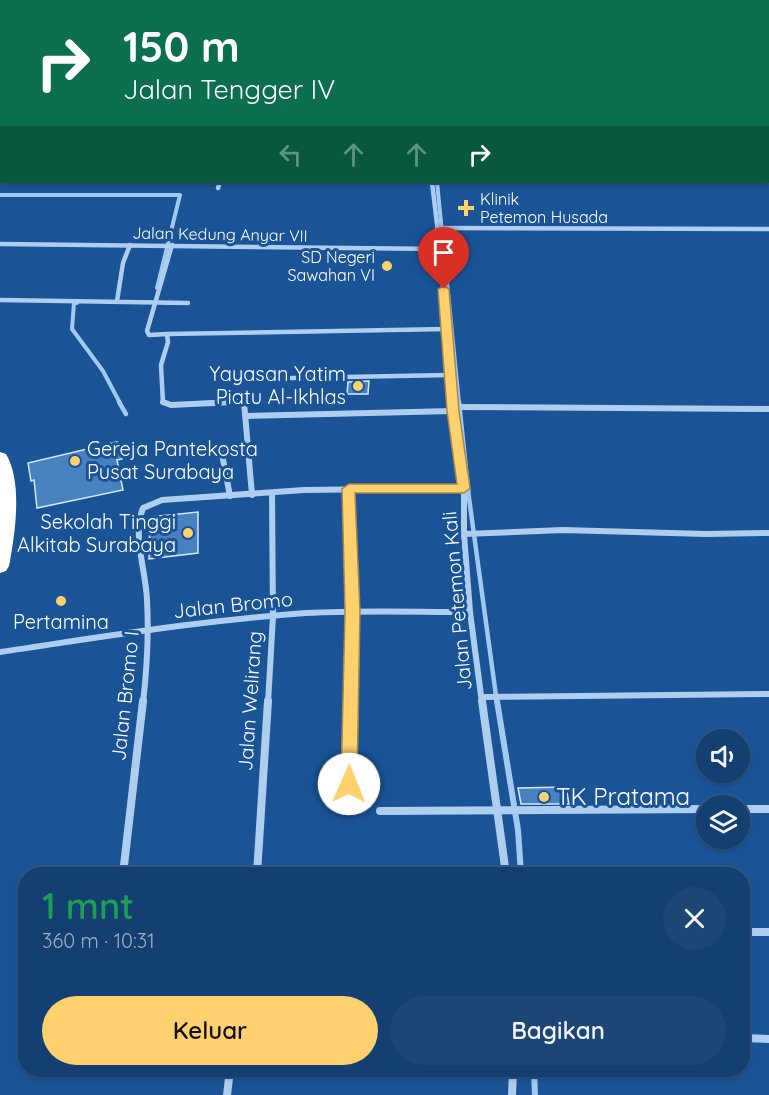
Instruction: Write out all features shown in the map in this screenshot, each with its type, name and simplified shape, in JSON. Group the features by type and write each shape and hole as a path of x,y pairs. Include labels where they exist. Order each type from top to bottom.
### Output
{"highway":[{"path":"0,458 6,480 8,528 0,566"}],"street":[{"path":"218,188 220,183"},
{"name":"Jalan Petemon Kali","path":"432,183 441,228 440,249 449,375 456,408 471,534 470,612 505,867"},
{"path":"441,228 769,229"},
{"name":"Jalan Kedung Anyar VII","path":"0,244 440,249"},
{"path":"117,301 123,263 130,245"},
{"path":"169,245 148,333 447,329"},
{"path":"0,300 188,303"},
{"path":"168,334 161,365 163,403 171,405 244,401 252,495"},
{"path":"247,379 449,375"},
{"path":"247,416 456,408 769,409"},
{"path":"222,454 230,496"},
{"name":"Jalan Bromo I","path":"124,867 149,651 138,520 143,508 162,500 349,489 464,488"},
{"path":"348,806 352,611 349,489"},
{"name":"Jalan Welirang","path":"257,867 273,616 272,494"},
{"path":"471,534 563,530 706,534 769,533"},
{"name":"Jalan Bromo","path":"0,652 149,630 273,616 352,611 470,612"},
{"path":"482,697 769,694"},
{"path":"380,812 515,813 696,809"},
{"path":"750,809 769,809"},
{"path":"750,932 769,932"},
{"path":"750,1038 769,1039"},
{"path":"227,1095 229,1077"},
{"path":"512,1095 513,1077"}],"building":[{"name":"Yayasan Yatim Piatu Al-Ikhlas","path":"369,381 368,394 347,394 348,382"},
{"path":"117,442 122,459 117,460 123,490 37,508 34,480 31,481 28,463"},
{"path":"198,512 198,553 149,559 150,517"},
{"name":"TK Pratama","path":"566,787 569,804 521,804 518,788"}],"waterway":[{"path":"437,183 459,403"},
{"path":"0,195 180,195 157,288"},
{"path":"77,303 74,303 72,329 103,371 120,403"},
{"path":"119,402 126,414"},
{"path":"459,402 469,498 497,703"},
{"path":"497,701 518,830 521,867"},
{"path":"534,1077 535,1095"}],"place":[{"name":"Klinik Petemon Husada","path":"466,208"},
{"name":"SD Negeri Sawahan VI","path":"387,266"},
{"name":"Yayasan Yatim Piatu Al-Ikhlas","path":"358,386"},
{"name":"Gereja Pantekosta Pusat Surabaya","path":"75,461"},
{"name":"Sekolah Tinggi Alkitab Surabaya","path":"188,533"},
{"name":"Pertamina","path":"61,601"},
{"name":"TK Pratama","path":"544,797"}],"route":[{"path":"349,784 352,611 349,489 464,488 449,375 444,289"}]}
